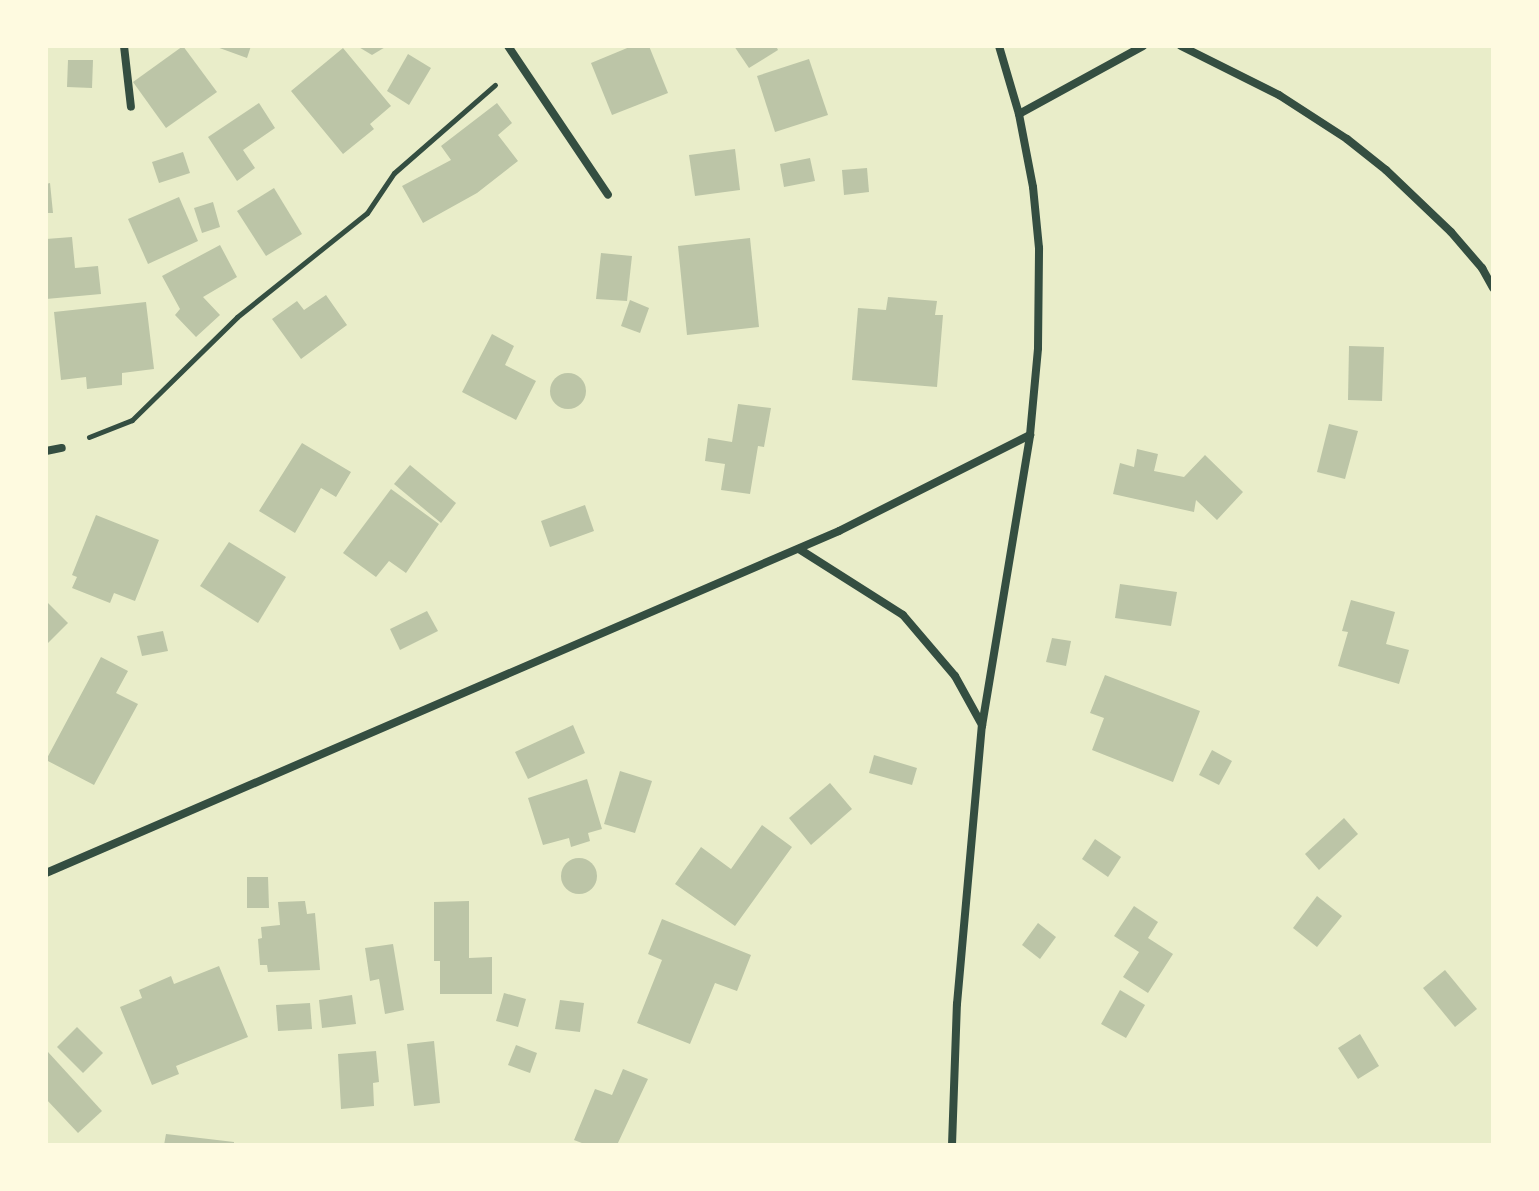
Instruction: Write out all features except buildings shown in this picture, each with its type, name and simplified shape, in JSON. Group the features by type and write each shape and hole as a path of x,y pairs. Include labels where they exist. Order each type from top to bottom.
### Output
{"street":[{"path":"124,46 131,107"},
{"path":"508,46 608,195"},
{"path":"952,1145 957,1004 982,726 1030,435 1038,348 1039,248 1033,187 1019,114 999,46"},
{"path":"1019,114 1143,46"},
{"path":"1181,46 1279,95 1347,139 1386,170 1451,232 1482,268 1493,288"},
{"path":"46,873 799,549 906,500 1030,435"},
{"path":"46,451 62,448"},
{"path":"799,549 903,615 955,676 982,726"}],"path":[{"path":"62,448 132,420 237,317 367,213 394,173 521,63"}]}
